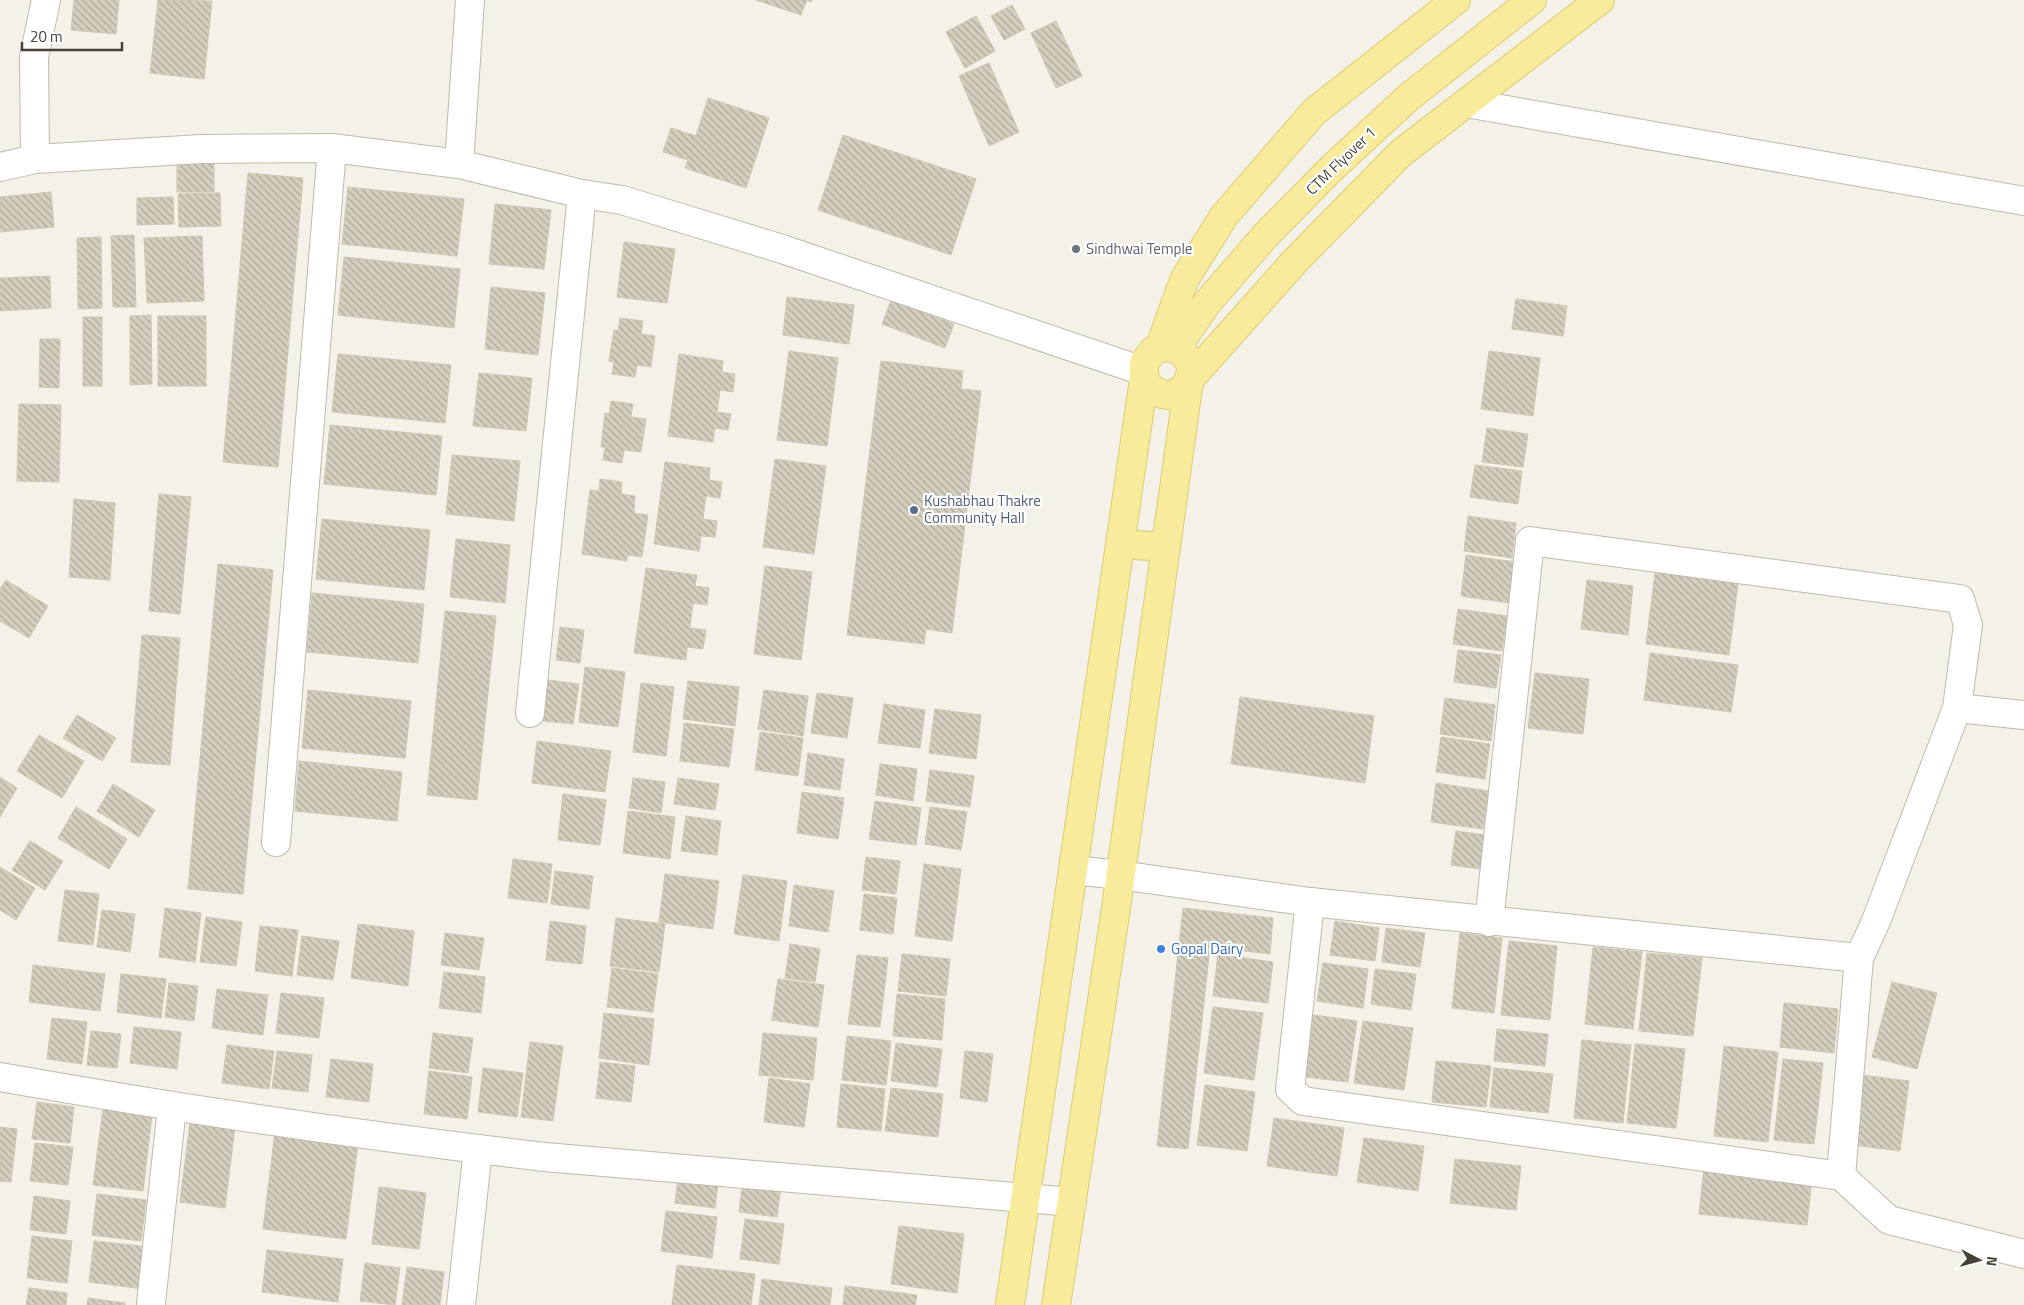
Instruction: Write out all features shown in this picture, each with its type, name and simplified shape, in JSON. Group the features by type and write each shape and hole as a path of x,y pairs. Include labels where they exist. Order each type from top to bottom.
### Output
{"main road":[{"path":"1168,348 1184,280 1230,208 1314,112 1456,0"},
{"name":"CTM Flyover 1","path":"1168,348 1265,236 1332,168 1410,97 1532,0"},
{"path":"1144,375 1155,392 1163,395 1178,392 1185,387 1189,380 1296,260 1401,153 1600,0"},
{"path":"1010,1305 1144,375 1148,356 1153,351 1168,348 1187,358 1191,365 1120,875 1056,1305"},
{"path":"1120,544 1165,547"}],"street":[{"path":"35,159 34,56 46,0"},
{"path":"459,164 470,0"},
{"path":"1466,103 2024,201"},
{"path":"276,842 332,148"},
{"path":"0,166 35,159 201,149 332,148 459,164 582,194 622,200 782,249 1144,375"},
{"path":"530,713 582,194"},
{"path":"1490,922 1530,540 1960,599 1968,626 1957,708 1876,921 1859,958 1841,1176"},
{"path":"1957,708 2024,715"},
{"path":"1073,870 1310,902 1490,922 1859,958"},
{"path":"1310,902 1290,1089 1303,1102 1841,1176 1889,1220 2024,1254"},
{"path":"0,1078 172,1107 545,1157 1072,1202"},
{"path":"151,1303 172,1107"},
{"path":"461,1305 478,1149"}],"building":[{"path":"74,0 119,0 116,34 71,30"},
{"path":"158,0 212,1 204,79 150,73"},
{"path":"756,0 807,0 801,15"},
{"path":"1012,5 1025,29 1004,40 991,16"},
{"path":"976,16 995,51 965,68 946,32"},
{"path":"1056,21 1082,76 1056,88 1031,33"},
{"path":"989,63 1019,132 989,146 959,76"},
{"path":"708,98 769,118 746,188 685,168 688,160 663,152 671,128 696,136"},
{"path":"843,135 976,179 951,255 818,210"},
{"path":"177,159 214,159 214,192 177,192"},
{"path":"248,173 303,178 278,467 223,462"},
{"path":"348,187 464,199 457,256 342,244"},
{"path":"51,192 54,227 0,232 0,197"},
{"path":"220,193 221,226 179,227 178,194"},
{"path":"173,197 174,224 137,225 137,198"},
{"path":"495,204 551,210 544,269 489,264"},
{"path":"134,235 136,307 113,307 111,236"},
{"path":"202,236 204,301 147,303 144,238"},
{"path":"101,237 102,308 78,309 77,238"},
{"path":"624,242 675,249 667,303 617,297"},
{"path":"344,257 460,269 454,328 338,315"},
{"path":"50,276 51,308 0,311 0,278"},
{"path":"491,287 545,293 538,355 485,349"},
{"path":"787,297 854,305 849,344 783,335"},
{"path":"1516,299 1567,306 1563,336 1512,329"},
{"path":"891,300 954,324 945,348 882,324"},
{"path":"151,315 152,384 130,385 130,316"},
{"path":"158,316 206,316 206,386 158,386"},
{"path":"83,317 102,317 102,386 83,386"},
{"path":"620,318 643,321 641,334 655,336 651,367 637,365 635,377 612,374 614,362 609,361 614,330 618,331"},
{"path":"40,339 60,339 59,388 39,387"},
{"path":"789,351 838,358 827,446 777,440"},
{"path":"1489,351 1540,358 1533,416 1481,409"},
{"path":"338,354 451,365 445,423 332,412"},
{"path":"679,354 723,361 722,372 735,374 733,392 720,390 717,412 731,414 728,430 715,428 713,442 668,436"},
{"name":"Kushabhau Thakre Community Hall","path":"881,361 963,371 961,389 981,391 952,633 926,629 924,644 847,635"},
{"path":"479,373 532,378 526,431 473,426"},
{"path":"611,401 633,404 631,417 646,419 641,452 624,450 622,463 603,460 605,447 601,447 605,413 609,414"},
{"path":"19,404 61,405 59,482 17,481"},
{"path":"330,425 442,436 436,495 324,484"},
{"path":"1487,428 1528,434 1523,467 1482,462"},
{"path":"452,455 520,461 514,521 446,514"},
{"path":"775,459 826,466 814,554 763,547"},
{"path":"665,462 710,468 709,480 722,482 720,498 706,496 703,519 717,521 715,537 701,536 699,551 654,544"},
{"path":"1475,465 1522,471 1518,504 1470,497"},
{"path":"600,479 622,482 621,494 635,496 634,513 648,515 642,557 627,555 627,561 582,554 590,490 599,491"},
{"path":"159,494 191,497 180,614 149,611"},
{"path":"74,499 115,503 110,580 69,577"},
{"path":"1468,516 1516,523 1512,558 1464,551"},
{"path":"322,519 430,530 424,590 316,579"},
{"path":"456,539 510,545 505,603 450,597"},
{"path":"1466,555 1515,562 1509,603 1461,596"},
{"path":"218,564 273,570 243,894 188,889"},
{"path":"1656,565 1739,576 1729,655 1646,644"},
{"path":"765,566 812,572 801,660 754,654"},
{"path":"646,568 697,575 695,586 709,588 707,605 693,603 690,628 706,630 703,649 687,647 686,660 634,653"},
{"path":"6,580 48,606 29,638 0,621 0,589"},
{"path":"1587,580 1633,586 1628,635 1581,629"},
{"path":"312,593 424,604 418,663 307,652"},
{"path":"1458,609 1507,616 1502,651 1453,644"},
{"path":"445,611 496,616 477,800 427,795"},
{"path":"560,627 584,630 580,663 556,660"},
{"path":"142,635 180,638 170,765 131,762"},
{"path":"1458,650 1501,655 1496,688 1454,682"},
{"path":"1650,653 1738,665 1731,712 1644,700"},
{"path":"585,667 625,672 618,727 579,722"},
{"path":"1535,673 1589,679 1583,734 1528,728"},
{"path":"540,679 579,684 573,724 535,720"},
{"path":"688,681 739,687 735,726 683,719"},
{"path":"641,683 674,687 666,756 633,752"},
{"path":"308,690 411,701 405,758 302,748"},
{"path":"764,690 808,696 803,736 758,729"},
{"path":"817,693 853,698 847,738 811,733"},
{"path":"1240,697 1374,716 1365,783 1231,764"},
{"path":"1445,698 1495,705 1491,741 1440,734"},
{"path":"884,704 925,710 920,748 878,743"},
{"path":"935,709 981,715 976,759 929,753"},
{"path":"77,715 116,738 102,761 63,738"},
{"path":"684,723 734,729 729,767 680,761"},
{"path":"760,732 803,738 798,776 755,770"},
{"path":"39,735 84,761 62,798 17,771"},
{"path":"1441,737 1490,744 1485,779 1436,772"},
{"path":"537,741 611,751 605,792 532,783"},
{"path":"808,753 844,759 840,790 804,785"},
{"path":"299,761 402,772 397,821 295,811"},
{"path":"880,764 917,769 913,801 876,795"},
{"path":"930,770 974,776 970,807 926,801"},
{"path":"0,777 17,788 0,817"},
{"path":"633,778 665,782 661,813 629,808"},
{"path":"678,778 719,784 715,810 674,804"},
{"path":"1436,783 1488,791 1483,829 1431,822"},
{"path":"113,784 155,810 139,837 97,811"},
{"path":"802,792 844,798 838,839 797,833"},
{"path":"563,794 606,800 600,845 558,840"},
{"path":"875,801 921,808 916,845 869,839"},
{"path":"76,807 127,839 109,869 58,838"},
{"path":"930,807 967,812 961,850 925,844"},
{"path":"628,811 675,817 670,859 623,853"},
{"path":"686,816 721,821 717,855 681,851"},
{"path":"1456,831 1485,835 1480,869 1451,865"},
{"path":"30,841 63,861 45,890 12,870"},
{"path":"866,857 900,861 896,894 862,890"},
{"path":"513,859 552,864 547,903 508,898"},
{"path":"924,864 961,869 952,941 915,936"},
{"path":"0,867 35,888 16,920 0,910"},
{"path":"555,871 593,876 589,909 551,904"},
{"path":"665,874 719,881 713,929 659,922"},
{"path":"743,875 787,881 779,941 734,934"},
{"path":"794,885 834,891 828,932 789,926"},
{"path":"65,890 99,894 93,945 58,941"},
{"path":"864,894 897,898 893,934 860,930"},
{"path":"165,908 201,913 195,962 159,957"},
{"path":"1183,908 1273,918 1270,954 1210,947 1188,1149 1157,1146"},
{"path":"102,910 135,914 130,952 97,947"},
{"path":"206,917 242,922 236,966 200,962"},
{"path":"616,918 665,924 659,972 610,966"},
{"path":"550,921 586,926 582,964 546,960"},
{"path":"1335,921 1379,928 1375,961 1330,955"},
{"path":"358,924 414,931 408,986 351,978"},
{"path":"260,926 298,930 292,976 255,971"},
{"path":"1386,928 1425,933 1420,967 1382,962"},
{"path":"445,933 484,938 479,970 441,965"},
{"path":"1460,933 1502,938 1494,1013 1452,1008"},
{"path":"302,936 339,941 333,980 297,975"},
{"path":"1509,941 1557,946 1550,1020 1501,1015"},
{"path":"790,944 820,949 815,982 785,978"},
{"path":"1593,947 1642,952 1633,1029 1585,1024"},
{"path":"1647,953 1702,958 1693,1036 1639,1031"},
{"path":"902,954 950,959 946,996 898,991"},
{"path":"1218,954 1273,962 1268,1003 1213,996"},
{"path":"857,955 888,958 880,1027 848,1024"},
{"path":"1323,963 1368,969 1363,1008 1317,1001"},
{"path":"33,965 105,974 100,1011 29,1002"},
{"path":"612,968 658,974 653,1012 607,1007"},
{"path":"1375,969 1416,974 1411,1010 1371,1004"},
{"path":"444,972 485,977 481,1013 439,1008"},
{"path":"121,974 166,979 161,1018 117,1012"},
{"path":"778,979 824,985 818,1027 772,1020"},
{"path":"1892,982 1937,993 1917,1069 1872,1057"},
{"path":"169,983 198,986 194,1021 165,1017"},
{"path":"217,989 268,995 263,1035 212,1028"},
{"path":"281,993 324,998 319,1038 276,1033"},
{"path":"897,994 945,999 942,1040 893,1036"},
{"path":"1784,1003 1838,1009 1834,1053 1780,1047"},
{"path":"1213,1007 1263,1013 1254,1080 1204,1073"},
{"path":"604,1013 654,1019 649,1065 599,1058"},
{"path":"1307,1014 1357,1021 1348,1082 1298,1076"},
{"path":"52,1018 87,1022 82,1064 47,1059"},
{"path":"1363,1021 1413,1028 1404,1090 1354,1083"},
{"path":"134,1027 181,1032 177,1069 130,1063"},
{"path":"1497,1029 1548,1034 1545,1066 1494,1061"},
{"path":"91,1031 121,1034 117,1068 87,1065"},
{"path":"433,1033 473,1038 468,1073 429,1068"},
{"path":"763,1033 817,1038 813,1080 759,1075"},
{"path":"847,1036 891,1041 886,1085 842,1080"},
{"path":"1582,1040 1631,1045 1623,1123 1574,1118"},
{"path":"530,1042 563,1046 553,1121 521,1117"},
{"path":"896,1043 942,1049 937,1087 891,1081"},
{"path":"1635,1044 1685,1049 1676,1128 1627,1123"},
{"path":"227,1045 274,1051 269,1089 222,1083"},
{"path":"1724,1046 1778,1052 1768,1142 1714,1136"},
{"path":"277,1051 312,1055 308,1092 272,1088"},
{"path":"965,1051 993,1054 987,1102 960,1098"},
{"path":"331,1059 373,1064 369,1102 326,1097"},
{"path":"1783,1059 1823,1063 1814,1144 1774,1140"},
{"path":"1436,1061 1491,1066 1486,1107 1432,1102"},
{"path":"600,1062 635,1066 631,1102 596,1098"},
{"path":"483,1068 523,1073 517,1117 478,1112"},
{"path":"1494,1068 1553,1074 1548,1113 1490,1107"},
{"path":"429,1071 472,1077 467,1119 424,1114"},
{"path":"1854,1074 1909,1081 1900,1151 1845,1144"},
{"path":"769,1078 810,1084 804,1127 764,1122"},
{"path":"841,1084 885,1089 881,1131 837,1127"},
{"path":"1205,1085 1255,1092 1247,1151 1197,1145"},
{"path":"891,1088 943,1094 938,1137 885,1131"},
{"path":"37,1102 74,1107 70,1143 32,1139"},
{"path":"103,1109 152,1115 143,1191 93,1185"},
{"path":"1274,1118 1344,1128 1337,1176 1267,1166"},
{"path":"190,1122 235,1127 225,1208 180,1202"},
{"path":"0,1127 17,1129 11,1182 0,1181"},
{"path":"275,1132 358,1143 346,1239 263,1229"},
{"path":"1364,1138 1424,1146 1418,1191 1357,1182"},
{"path":"35,1143 73,1147 68,1185 30,1181"},
{"path":"1455,1159 1521,1166 1516,1210 1450,1203"},
{"path":"1704,1167 1812,1178 1807,1225 1699,1214"},
{"path":"678,1178 718,1183 715,1208 675,1203"},
{"path":"743,1180 781,1185 777,1217 739,1212"},
{"path":"379,1187 426,1193 419,1249 372,1244"},
{"path":"97,1194 146,1200 141,1241 92,1235"},
{"path":"34,1196 70,1201 66,1234 30,1230"},
{"path":"666,1211 717,1217 712,1258 661,1251"},
{"path":"745,1219 784,1224 779,1264 740,1259"},
{"path":"899,1226 964,1234 957,1293 891,1284"},
{"path":"32,1236 72,1241 67,1283 27,1278"},
{"path":"94,1241 149,1247 144,1289 89,1282"},
{"path":"267,1250 343,1259 338,1302 262,1292"},
{"path":"365,1263 400,1268 395,1305 360,1301"},
{"path":"677,1265 755,1274 751,1305 672,1305"},
{"path":"407,1267 444,1272 440,1305 402,1305"},
{"path":"762,1279 832,1288 830,1305 759,1305"},
{"path":"845,1286 917,1295 915,1305 843,1305"},
{"path":"29,1288 67,1293 66,1305 26,1305"},
{"path":"88,1298 125,1303 125,1305 87,1305"}],"place":[{"name":"Sindhwai Temple","path":"1076,249"},
{"name":"Kushabhau Thakre Community Hall","path":"914,510"},
{"name":"Gopal Dairy","path":"1161,949"}]}
